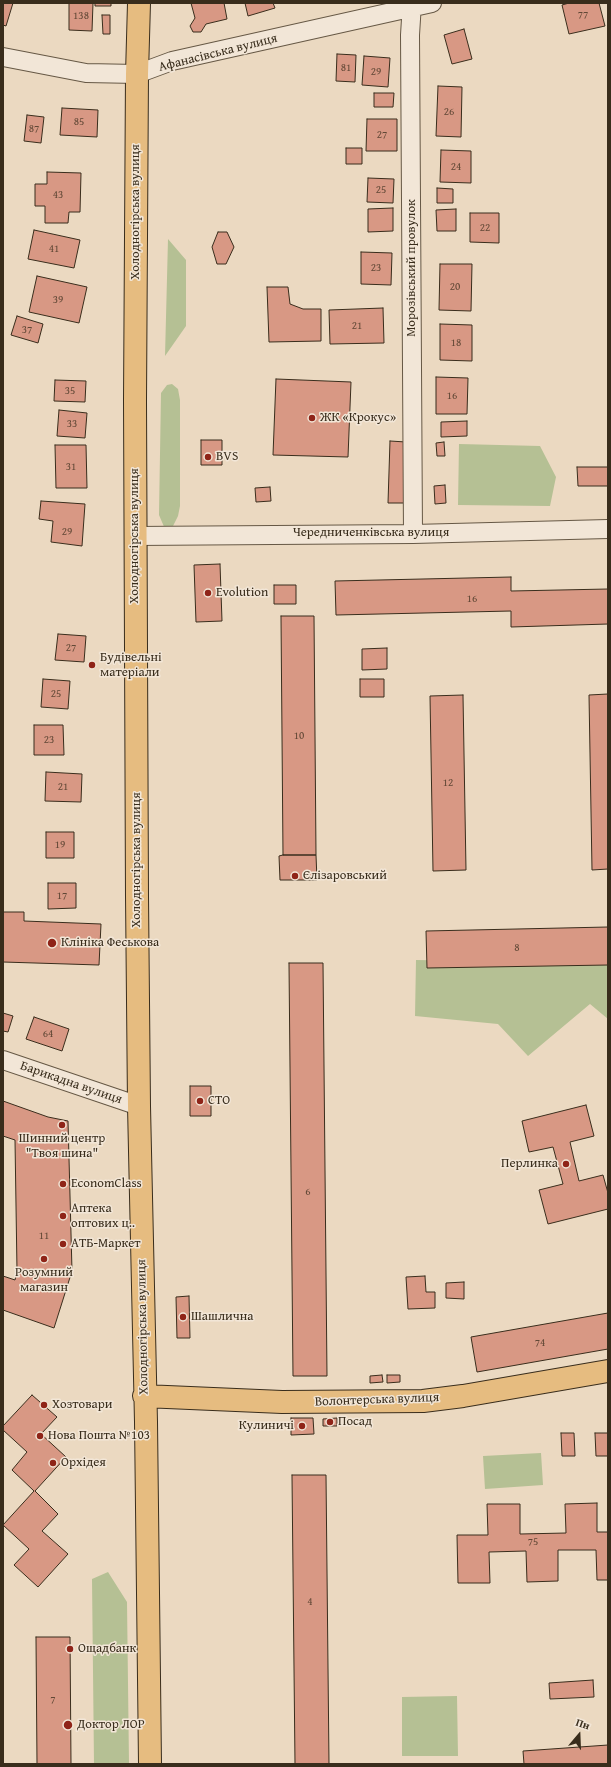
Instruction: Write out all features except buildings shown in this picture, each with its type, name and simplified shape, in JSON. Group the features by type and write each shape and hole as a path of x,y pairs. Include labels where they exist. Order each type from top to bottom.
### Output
{"main road":[{"name":"Холодногірська вулиця","path":"139,3 137,74 135,536 139,1106 150,1764"},
{"name":"Волонтерська вулиця","path":"144,1396 282,1402 423,1402 608,1371"}],"street":[{"name":"Афанасівська вулиця","path":"3,57 86,73 137,74 172,61 412,6 432,3"},
{"name":"Морозівський провулок","path":"412,6 410,43 414,534"},
{"name":"Чередниченківська вулиця","path":"135,536 414,534 608,529"},
{"name":"Барикадна вулиця","path":"3,1060 139,1106"}],"green space":[{"path":"168,239 186,260 186,326 165,356"},
{"path":"172,384 178,389 180,400 180,506 178,516 173,526 165,529 159,515 161,393 167,385"},
{"path":"459,444 540,446 556,477 550,506 458,505"},
{"path":"416,960 608,963 608,1019 590,1004 528,1056 498,1024 415,1016"},
{"path":"541,1453 543,1485 485,1489 483,1456"},
{"path":"108,1572 127,1602 129,1764 94,1764 92,1579"},
{"path":"457,1696 458,1756 402,1756 402,1697"}],"place":[{"name":"ЖК «Крокус»","path":"312,418"},
{"name":"BVS","path":"208,457"},
{"name":"Evolution","path":"208,593"},
{"name":"Будівельні матеріали","path":"92,665"},
{"name":"Єлізаровський","path":"295,876"},
{"name":"Клініка Феськова","path":"52,943"},
{"name":"СТО","path":"200,1101"},
{"name":"Шинний центр \"Твоя шина\"","path":"62,1125"},
{"name":"Перлинка","path":"566,1164"},
{"name":"EconomClass","path":"63,1184"},
{"name":"Аптека оптових ц‥","path":"63,1216"},
{"name":"АТБ-Маркет","path":"63,1244"},
{"name":"Розумний магазин","path":"44,1259"},
{"name":"Шашлична","path":"183,1317"},
{"name":"Хозтовари","path":"44,1405"},
{"name":"Посад","path":"330,1422"},
{"name":"Кулиничі","path":"302,1426"},
{"name":"Нова Пошта №103","path":"40,1436"},
{"name":"Орхідея","path":"53,1463"},
{"name":"Ощадбанк","path":"70,1649"},
{"name":"Доктор ЛОР","path":"68,1725"}]}
